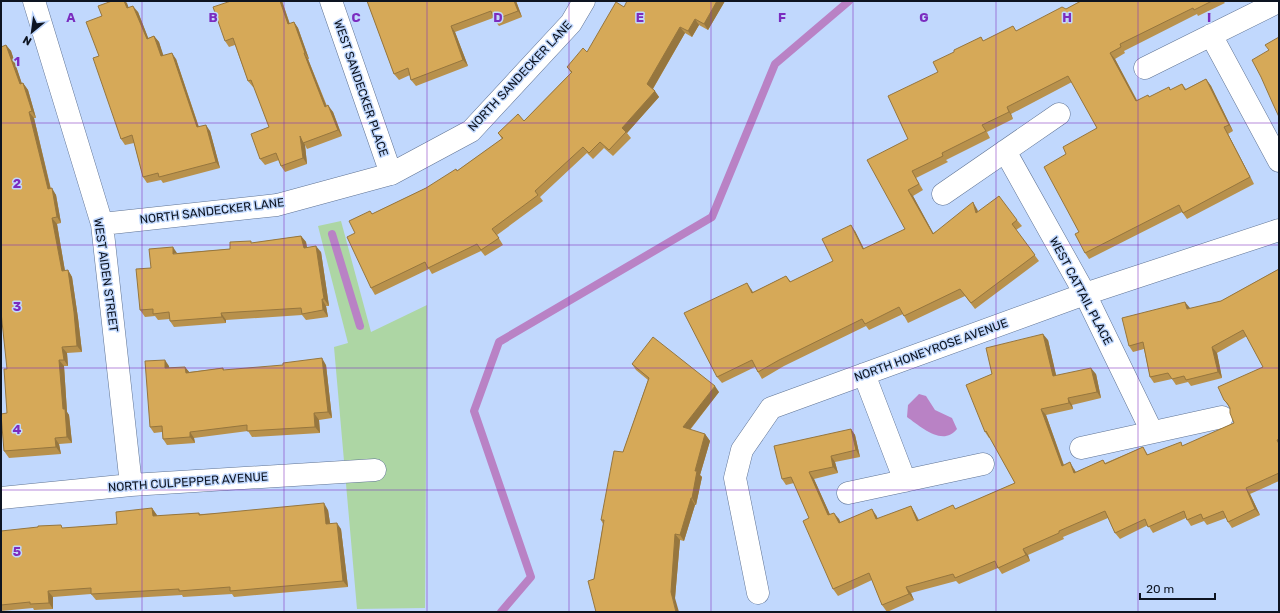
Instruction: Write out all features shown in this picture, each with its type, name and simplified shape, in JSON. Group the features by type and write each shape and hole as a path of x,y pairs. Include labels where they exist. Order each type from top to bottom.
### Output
{"street":[{"name":"WEST AIDEN STREET","path":"34,1 102,224 131,485"},
{"name":"WEST SANDECKER PLACE","path":"331,1 391,174"},
{"name":"NORTH SANDECKER LANE","path":"102,224 277,205 391,174 471,131 571,23 584,1"},
{"path":"1145,68 1272,5"},
{"path":"1210,35 1279,161"},
{"path":"943,194 1059,114"},
{"name":"WEST CATTAIL PLACE","path":"1005,152 1085,294 1152,432"},
{"name":"NORTH HONEYROSE AVENUE","path":"758,593 735,478 742,450 771,408 1085,294 1279,230"},
{"path":"864,374 905,481"},
{"path":"1081,448 1222,417"},
{"path":"848,493 983,464"},
{"name":"NORTH CULPEPPER AVENUE","path":"1,498 131,485 375,470"}],"green space":[{"path":"341,221 371,332 427,305 425,608 357,609 334,347 348,343 318,226"}],"shaded area":[{"path":"919,394 926,396 935,410 952,418 957,429 951,434 939,436 925,430 907,417 908,405"}],"building":[{"path":"112,1 124,1 127,8 133,6 147,39 154,36 161,56 172,53 197,127 206,125 216,162 159,177 158,173 143,177 132,135 121,139 93,58 99,56 86,22 102,16 98,6"},
{"path":"231,1 280,1 288,24 294,22 304,53 325,107 328,105 338,130 303,143 300,136 303,158 281,166 276,153 260,159 251,134 269,127 251,80 248,81 233,38 225,41 213,7"},
{"path":"367,1 514,1 518,11 494,20 491,11 451,26 463,60 411,80 408,68 394,74"},
{"path":"627,1 717,1 704,24 695,19 688,31 680,27 647,84 655,91 622,128 626,132 609,150 600,142 589,153 583,147 535,191 538,195 492,229 499,238 481,250 477,244 428,268 425,262 371,288 347,237 355,233 349,221 370,211 372,214 426,188 456,169 457,171 503,138 498,133 518,114 524,121 572,72 567,67 583,48 587,52 616,2 624,7"},
{"path":"1081,1 1212,1 1194,10 1193,8 1120,44 1121,47 1110,53 1136,101 1148,95 1149,97 1169,87 1170,90 1182,84 1185,90 1206,79 1229,125 1224,127 1250,177 1183,213 1179,205 1085,253 1075,234 1079,232 1044,167 1066,154 1063,147 1097,128 1068,76 1007,107 1009,112 982,125 986,131 942,153 943,156 912,171 919,184 908,190 933,234 973,202 976,213 999,196 1017,220 1012,224 1035,255 971,303 960,289 904,316 899,307 865,324 862,319 758,372 752,360 717,377 684,313 747,283 752,293 786,276 790,282 833,261 822,239 851,225 863,249 905,229 867,160 908,139 888,96 938,72 933,62 954,52 954,50 981,37 983,41 1013,26 1016,31 1062,7 1066,9"},
{"path":"1279,37 1279,117 1252,60 1269,50 1265,45"},
{"path":"6,45 20,84 23,83 32,111 29,112 48,189 52,188 57,217 52,218 62,271 68,270 77,346 62,347 64,360 59,360 67,437 55,438 56,447 4,451 1,414 7,413 4,369 7,369 1,312 1,47"},
{"path":"301,236 304,248 316,246 324,299 322,299 323,310 302,314 301,308 221,313 222,317 170,321 169,312 153,314 153,309 140,310 136,269 151,268 149,249 173,247 173,254 230,249 230,242 251,241 251,243"},
{"path":"1279,269 1279,439 1277,440 1279,444 1279,473 1246,488 1255,509 1228,522 1223,511 1203,519 1201,514 1187,520 1184,511 1148,527 1145,519 1115,533 1105,511 1023,549 1026,555 998,568 995,561 955,578 953,574 906,587 909,594 882,605 869,573 833,589 803,521 809,518 791,477 782,479 774,446 851,429 856,450 831,456 833,467 809,472 828,515 834,513 839,523 872,509 876,519 911,506 917,521 953,505 955,509 1015,483 986,431 985,432 966,385 992,374 986,348 1043,334 1053,376 1091,368 1097,392 1068,398 1069,403 1041,409 1062,466 1070,462 1074,473 1103,460 1105,464 1143,447 1147,455 1181,442 1182,446 1234,423 1230,413 1230,408 1224,400 1218,387 1263,367 1243,330 1212,347 1218,372 1186,380 1184,376 1172,379 1168,373 1150,377 1143,342 1129,346 1122,318 1185,302 1187,309 1221,301"},
{"path":"653,337 715,386 683,427 705,434 695,471 697,471 692,498 680,535 675,534 671,592 676,612 596,612 588,581 594,579 604,520 601,520 614,451 623,452 649,378 632,364"},
{"path":"322,358 328,412 314,413 315,427 247,431 247,425 190,432 190,437 163,439 162,426 150,427 145,361 165,360 165,368 185,367 186,373 223,368 223,370 283,365 283,363"},
{"path":"324,503 326,524 337,523 343,581 230,591 230,587 179,591 179,589 91,594 91,588 48,591 49,603 30,604 30,602 1,605 1,531 38,526 61,525 62,528 117,524 116,512 152,508 153,516 199,513 199,515"}],"waterway":[{"path":"501,612 531,577 474,411 499,342 712,217 775,64 849,1"},
{"path":"332,234 360,326"}]}
